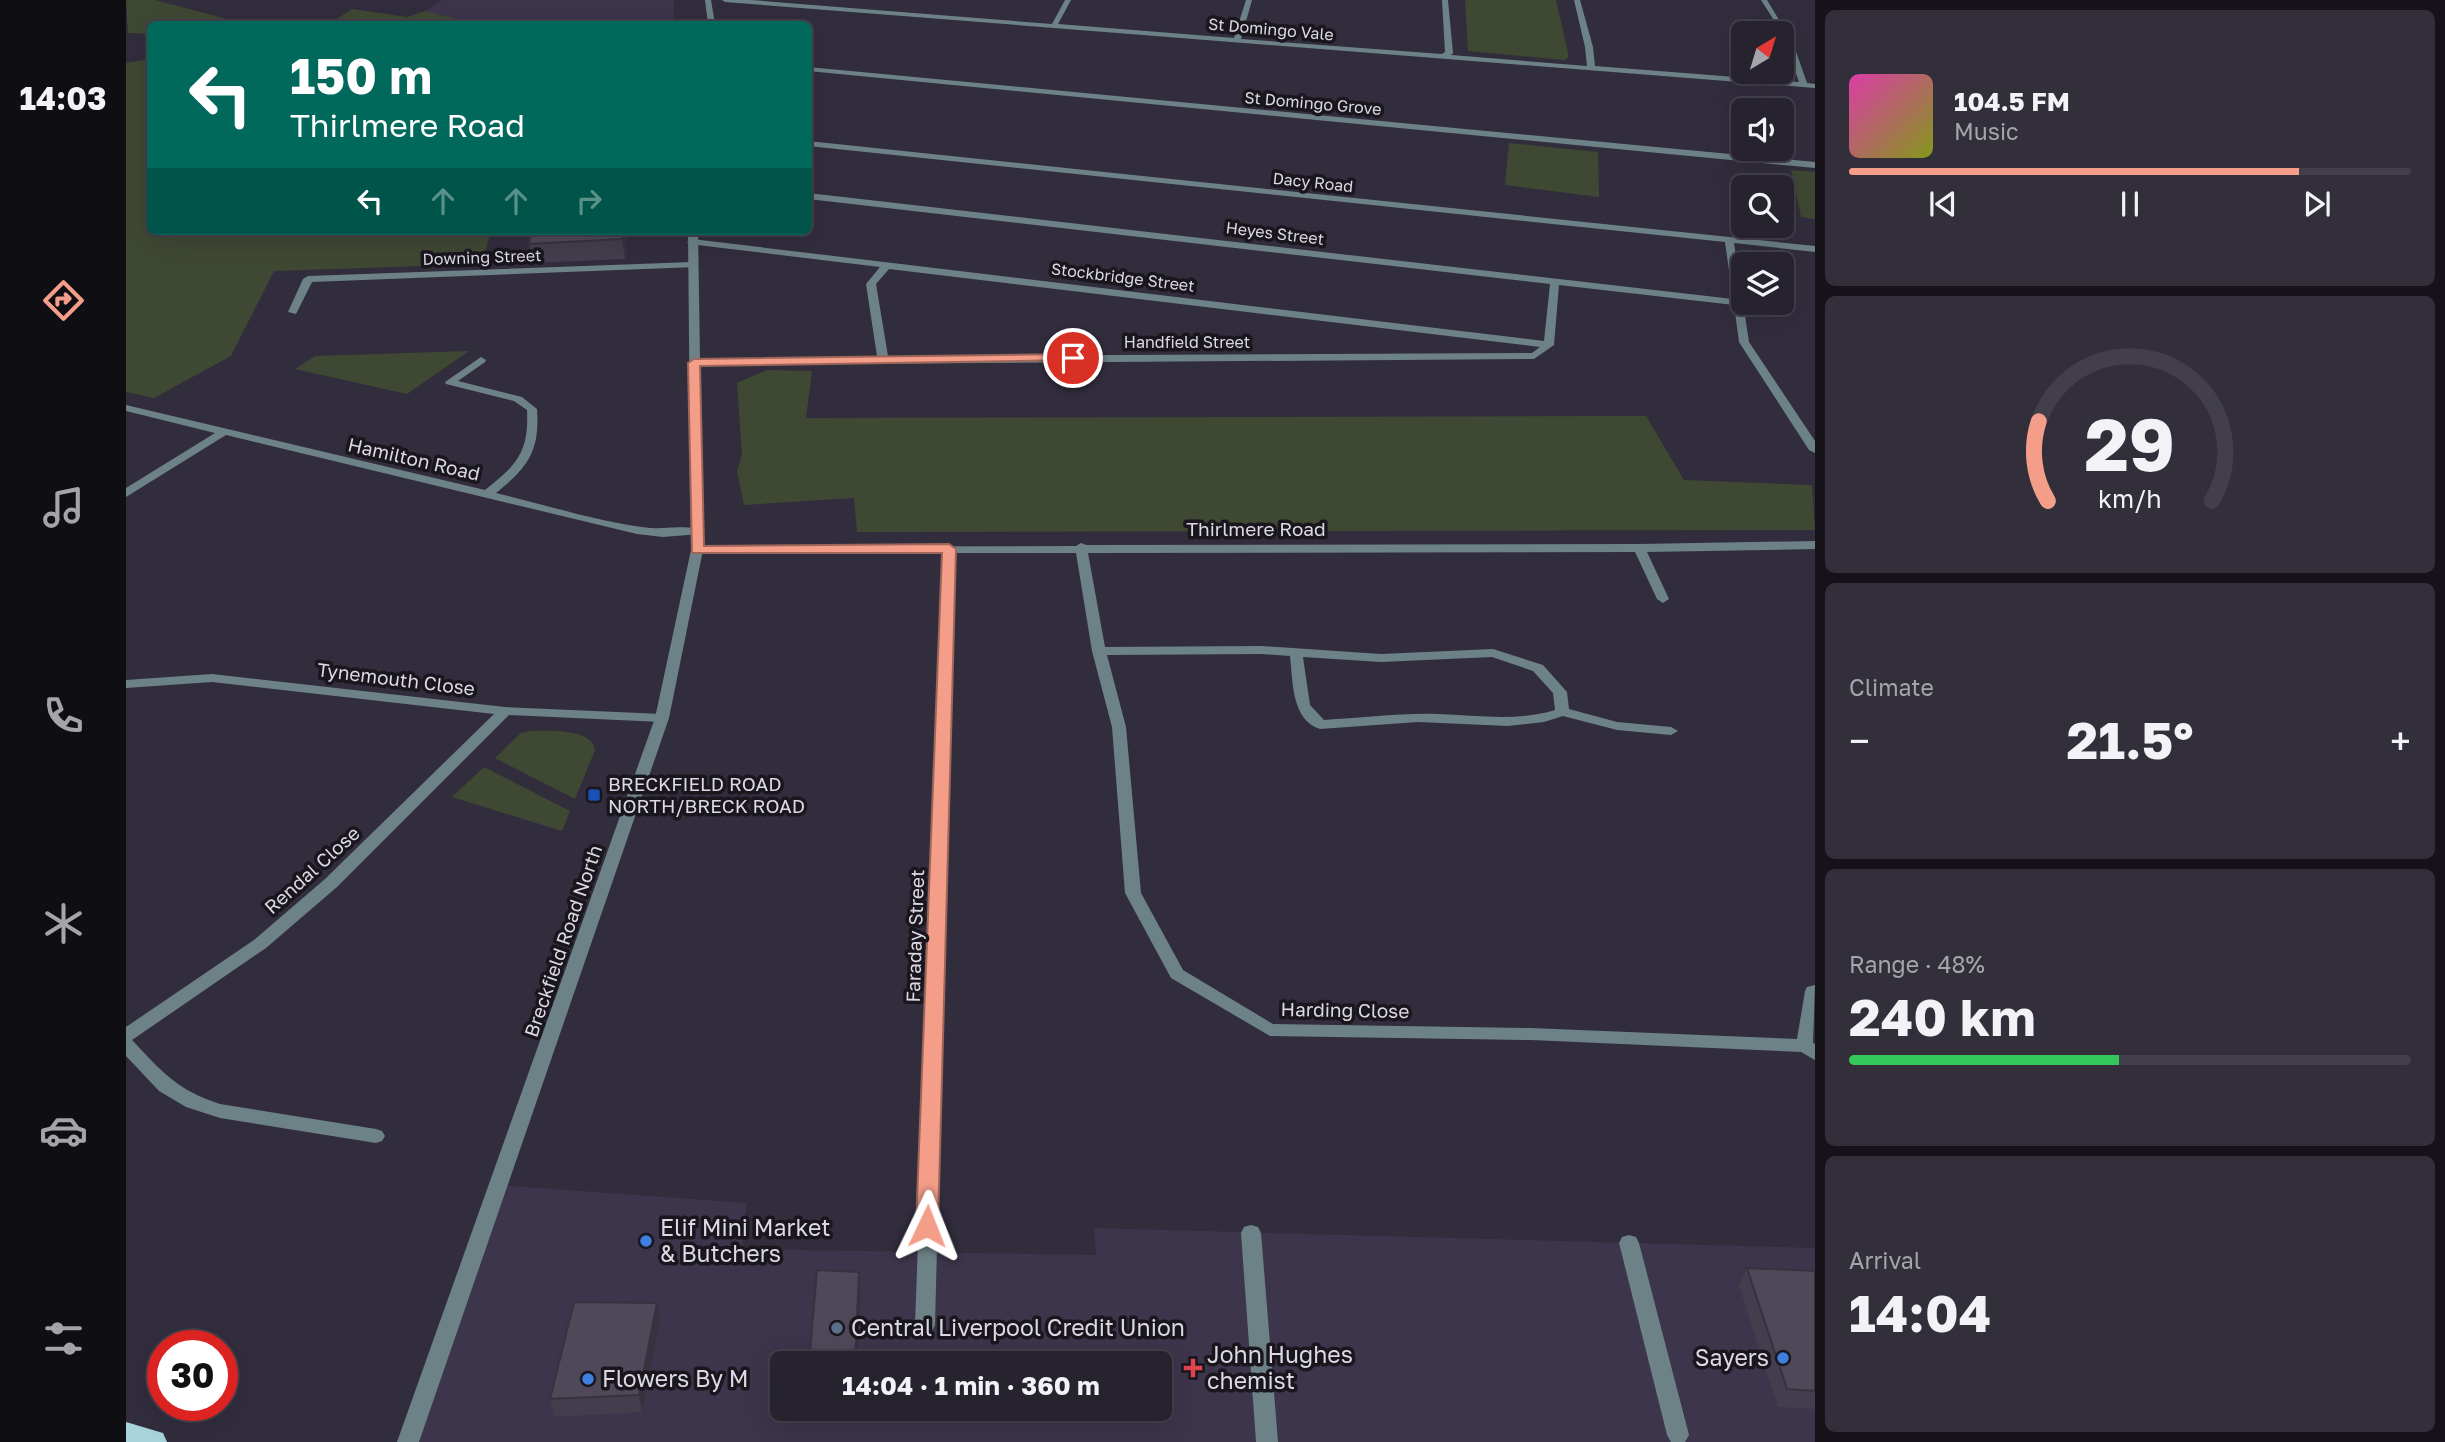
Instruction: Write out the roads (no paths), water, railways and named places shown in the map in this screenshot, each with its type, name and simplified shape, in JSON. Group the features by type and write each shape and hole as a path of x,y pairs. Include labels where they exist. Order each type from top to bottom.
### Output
{"main road":[{"path":"126,1434 154,1442"}],"street":[{"path":"708,0 712,21"},
{"name":"St Domingo Vale","path":"725,0 1815,86"},
{"path":"868,11 876,0"},
{"path":"1054,26 1068,0"},
{"path":"1237,41 1249,0"},
{"path":"1443,57 1449,53 1445,0"},
{"path":"1577,0 1590,47 1591,68"},
{"path":"1764,0 1789,43 1804,85"},
{"name":"St Domingo Grove","path":"812,69 1815,165"},
{"name":"Dacy Road","path":"812,143 1815,249"},
{"name":"Heyes Street","path":"812,196 1731,302"},
{"name":"Breckfield Road North","path":"408,1442 662,718 697,550 693,236"},
{"name":"Stockbridge Street","path":"693,236 887,265 1549,345"},
{"path":"1729,239 1731,253"},
{"name":"Downing Street","path":"293,312 308,279 693,265"},
{"path":"883,359 871,284 887,265"},
{"path":"1549,345 1555,282"},
{"path":"1740,315 1744,342 1815,450"},
{"name":"Handfield Street","path":"694,363 883,359 1534,356 1549,345"},
{"path":"481,360 450,382 518,399 532,408 533,418 531,451 526,461 488,494"},
{"name":"Hamilton Road","path":"126,408 638,530 696,531"},
{"path":"126,493 223,432"},
{"name":"Thirlmere Road","path":"697,550 1080,547 1639,548 1815,545"},
{"name":"Harding Close","path":"1080,547 1099,650 1119,727 1133,893 1177,974 1270,1030 1531,1034 1809,1050 1813,991"},
{"path":"1639,548 1663,599"},
{"name":"Faraday Street","path":"925,1325 949,549"},
{"path":"1099,650 1261,650 1381,658 1493,653 1538,668 1560,692 1562,712"},
{"path":"1296,654 1303,706 1321,725 1420,717 1497,724 1540,721 1562,712 1617,726 1671,731"},
{"name":"Tynemouth Close","path":"126,684 212,678 505,711 662,718"},
{"name":"Rendal Close","path":"126,1036 251,951 315,897 414,804 505,711"},
{"path":"126,1045 165,1086 192,1102 220,1111 376,1136"},
{"path":"1251,1233 1267,1442"},
{"path":"1629,1243 1678,1435"}],"place":[{"name":"BRECKFIELD ROAD NORTH/BRECK ROAD","path":"594,795"},
{"name":"Elif Mini Market & Butchers","path":"646,1241"},
{"name":"Central Liverpool Credit Union","path":"837,1328"},
{"name":"Sayers","path":"1783,1358"},
{"name":"John Hughes chemist","path":"1193,1368"},
{"name":"Flowers By M","path":"588,1379"}]}
